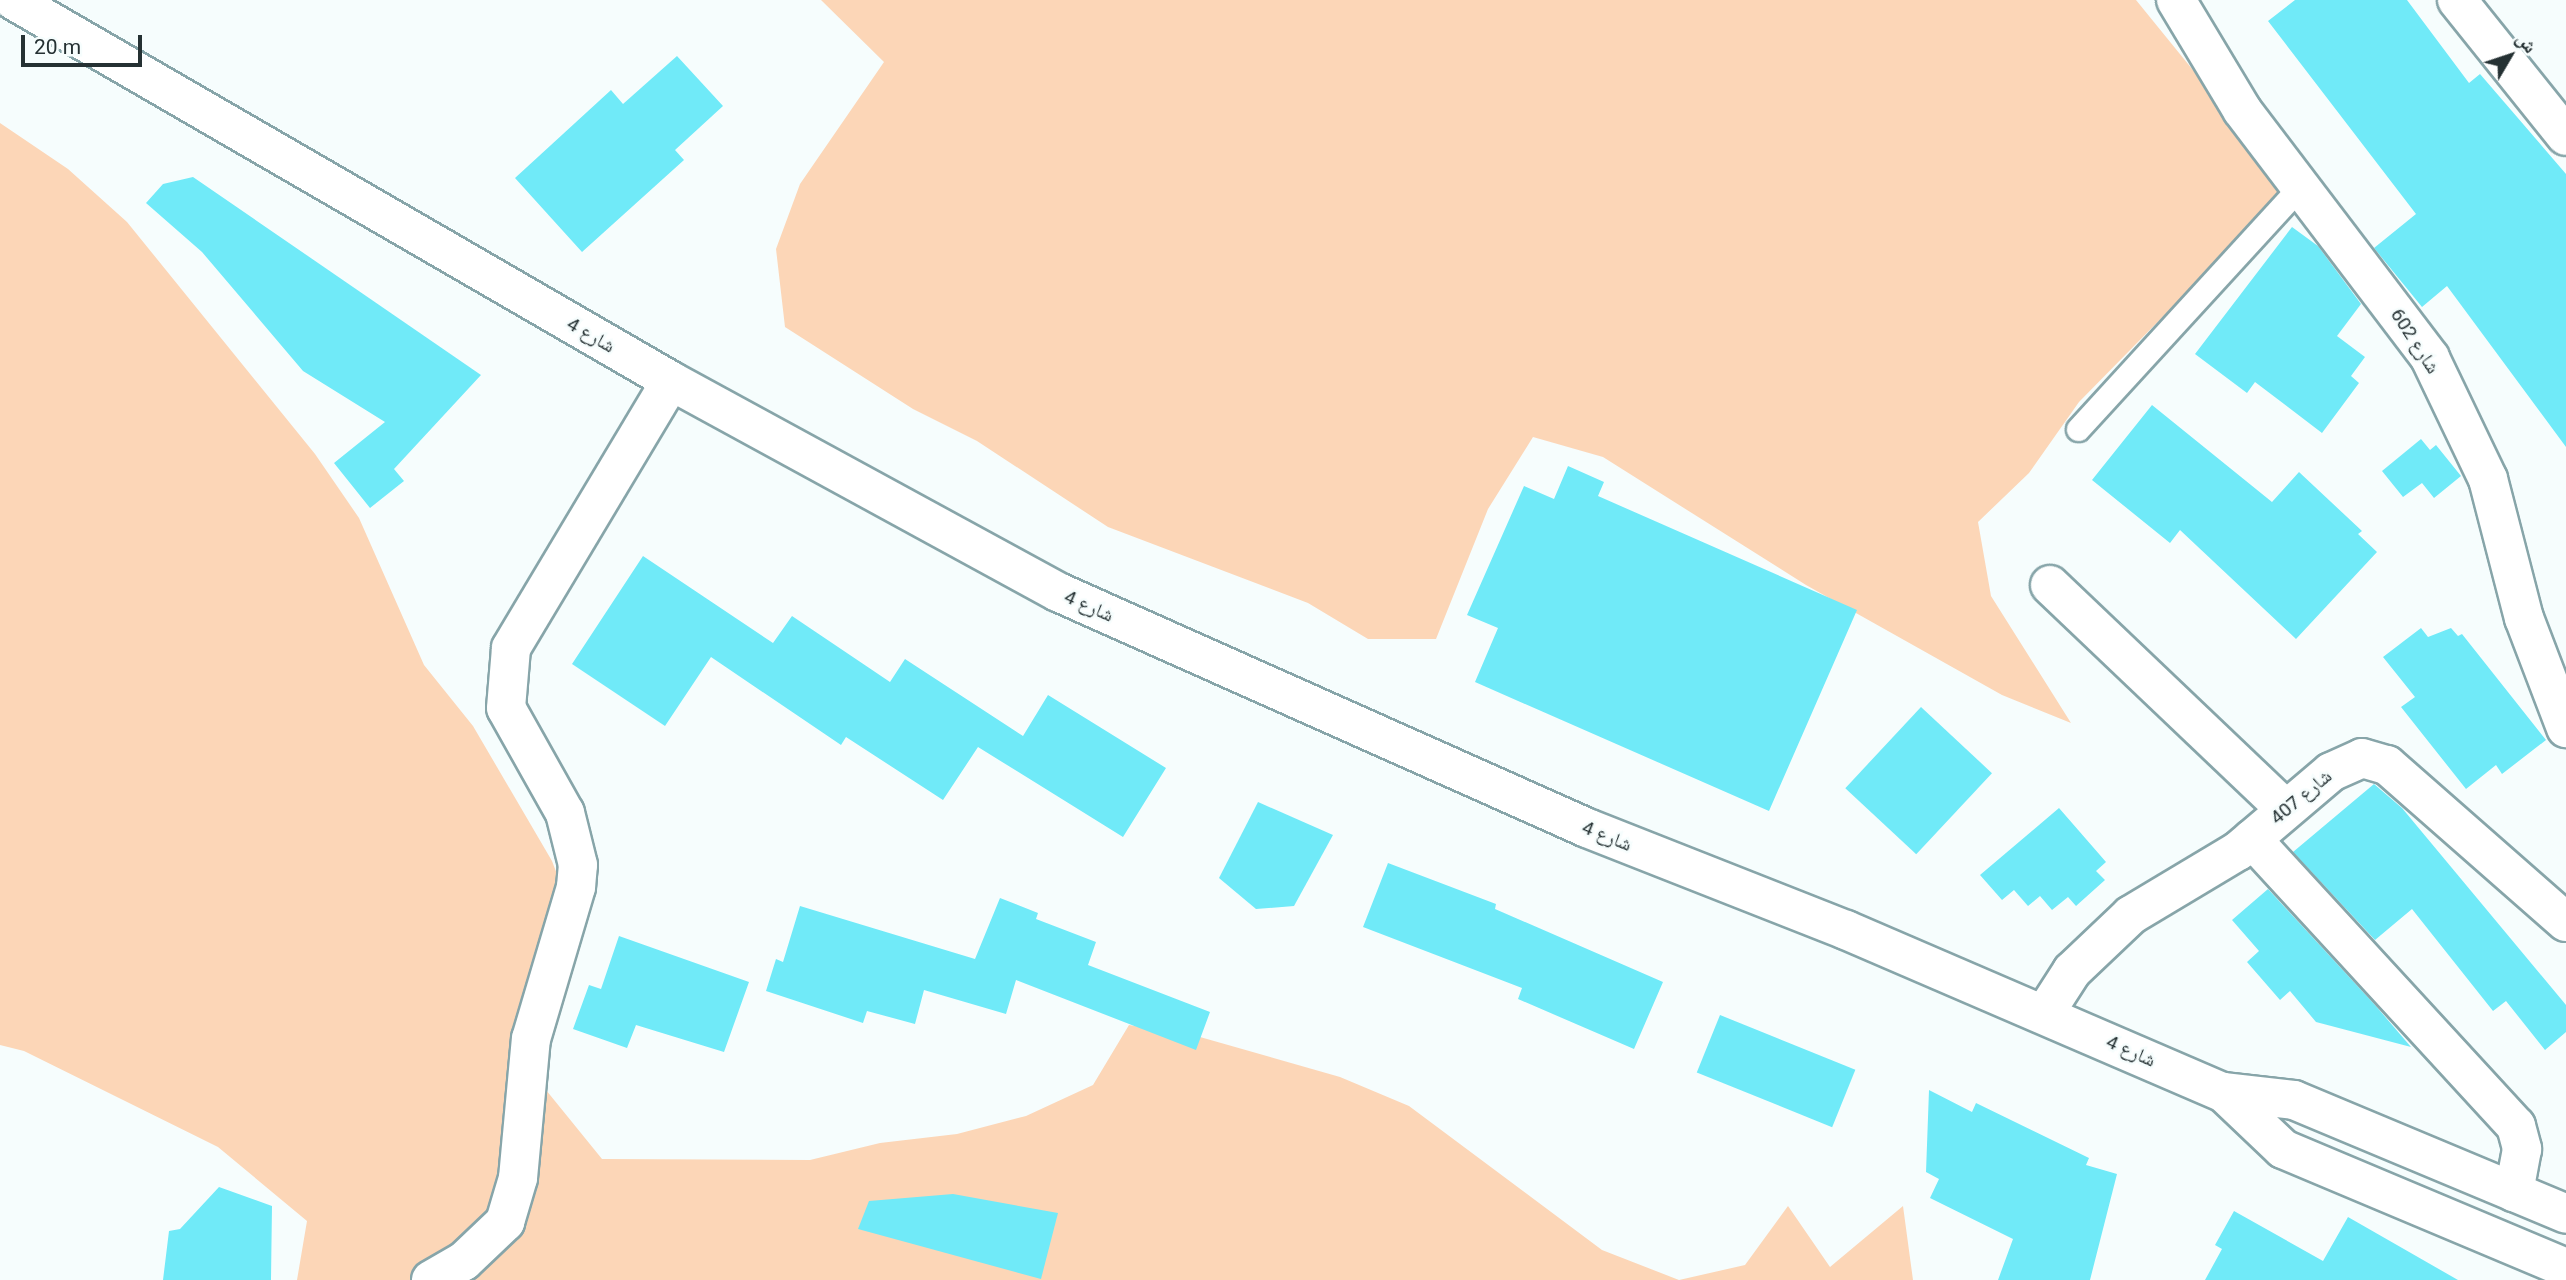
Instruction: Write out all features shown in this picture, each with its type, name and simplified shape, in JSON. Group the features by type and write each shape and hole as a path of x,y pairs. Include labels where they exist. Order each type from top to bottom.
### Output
{"street":[{"name":"شارع 4","path":"13,0 671,381 1058,593 1587,828 2045,1013 2223,1092 2294,1100 2566,1214"},
{"name":"شارع 602","path":"2176,0 2242,110 2430,358 2488,479 2524,618 2566,728"},
{"path":"2457,0 2566,136"},
{"path":"431,1280 464,1261 505,1222 517,1178 531,1039 576,887 578,865 565,813 506,708 511,648 671,381"},
{"path":"2050,585 2285,809"},
{"name":"شارع 407","path":"2045,1013 2101,940 2252,839 2285,809 2347,761 2374,759 2415,788 2566,922"},
{"path":"2252,839 2516,1126 2522,1149 2514,1192"},
{"name":"شارع 4","path":"2223,1092 2283,1149 2566,1268"}],"lane":[{"path":"2078,429 2301,186"}],"shaded area":[{"path":"821,0 2136,0 2288,187 2248,242 2188,291 2079,402 2029,473 1978,522 1991,596 2071,723 2002,695 1806,585 1603,457 1533,437 1488,509 1436,639 1368,639 1308,603 1108,527 977,441 913,409 785,327 776,249 800,184 884,62"},
{"path":"0,123 68,169 127,222 315,454 359,518 424,665 473,726 552,861 579,932 541,1009 546,1090 602,1159 810,1160 880,1143 957,1134 1026,1116 1093,1085 1129,1025 1200,1037 1340,1077 1409,1106 1602,1250 1679,1280 297,1280 307,1221 218,1147 24,1051 0,1045"},
{"path":"1788,1206 1830,1267 1903,1206 1913,1280 1679,1280 1745,1265"}],"building":[{"path":"2295,0 2407,0 2469,83 2480,74 2566,174 2566,447 2447,286 2422,307 2374,248 2416,214 2268,21"},
{"path":"677,56 723,106 675,150 684,160 582,252 515,178 611,90 623,104"},
{"path":"193,177 481,375 394,469 404,481 370,508 334,463 385,422 303,371 202,252 146,203 163,184"},
{"path":"2292,227 2318,246 2361,304 2337,336 2365,357 2351,376 2359,383 2322,433 2255,382 2247,393 2195,354"},
{"path":"2152,405 2272,502 2299,472 2362,531 2358,534 2377,552 2296,639 2180,530 2170,543 2092,480"},
{"path":"2421,439 2430,450 2436,445 2461,476 2434,498 2422,483 2403,497 2382,471"},
{"path":"1568,466 1604,482 1598,496 1857,610 1769,811 1475,682 1498,628 1467,615 1524,486 1554,499"},
{"path":"643,556 773,643 792,616 890,682 905,659 1023,736 1048,695 1166,768 1123,837 978,747 943,800 846,737 841,745 711,657 665,726 572,664"},
{"path":"2421,628 2428,637 2451,628 2458,636 2462,634 2546,740 2502,774 2496,765 2466,789 2401,707 2415,697 2383,657"},
{"path":"1921,707 1992,773 1916,854 1845,788"},
{"path":"2374,784 2402,808 2566,1005 2566,1032 2545,1050 2506,1001 2493,1011 2412,909 2375,940 2293,852"},
{"path":"1258,802 1333,835 1294,906 1256,909 1219,878"},
{"path":"2059,808 2106,862 2096,871 2105,880 2076,906 2068,897 2052,910 2040,896 2028,906 2014,890 2002,900 1980,875"},
{"path":"1388,863 1496,904 1495,909 1663,982 1634,1049 1518,999 1522,988 1363,927"},
{"path":"2268,889 2411,1047 2316,1022 2290,991 2280,1000 2247,962 2259,951 2232,920"},
{"path":"1000,898 1038,913 1036,919 1096,942 1088,965 1210,1012 1196,1050 1016,980 1006,1014 924,990 915,1024 867,1011 863,1023 766,991 776,959 783,962 800,906 975,959"},
{"path":"619,936 749,982 724,1052 636,1025 627,1048 573,1029 589,985 601,989"},
{"path":"1720,1015 1855,1070 1832,1127 1697,1072"},
{"path":"1929,1090 1972,1112 1976,1103 2089,1158 2086,1165 2117,1174 2090,1280 1998,1280 2013,1239 1930,1198 1939,1179 1926,1172"},
{"path":"219,1187 272,1206 271,1280 163,1280 169,1231 180,1229"},
{"path":"953,1194 1058,1213 1041,1279 858,1229 869,1201"},
{"path":"2234,1211 2323,1261 2348,1217 2458,1280 2205,1280 2222,1249 2215,1245"}]}
